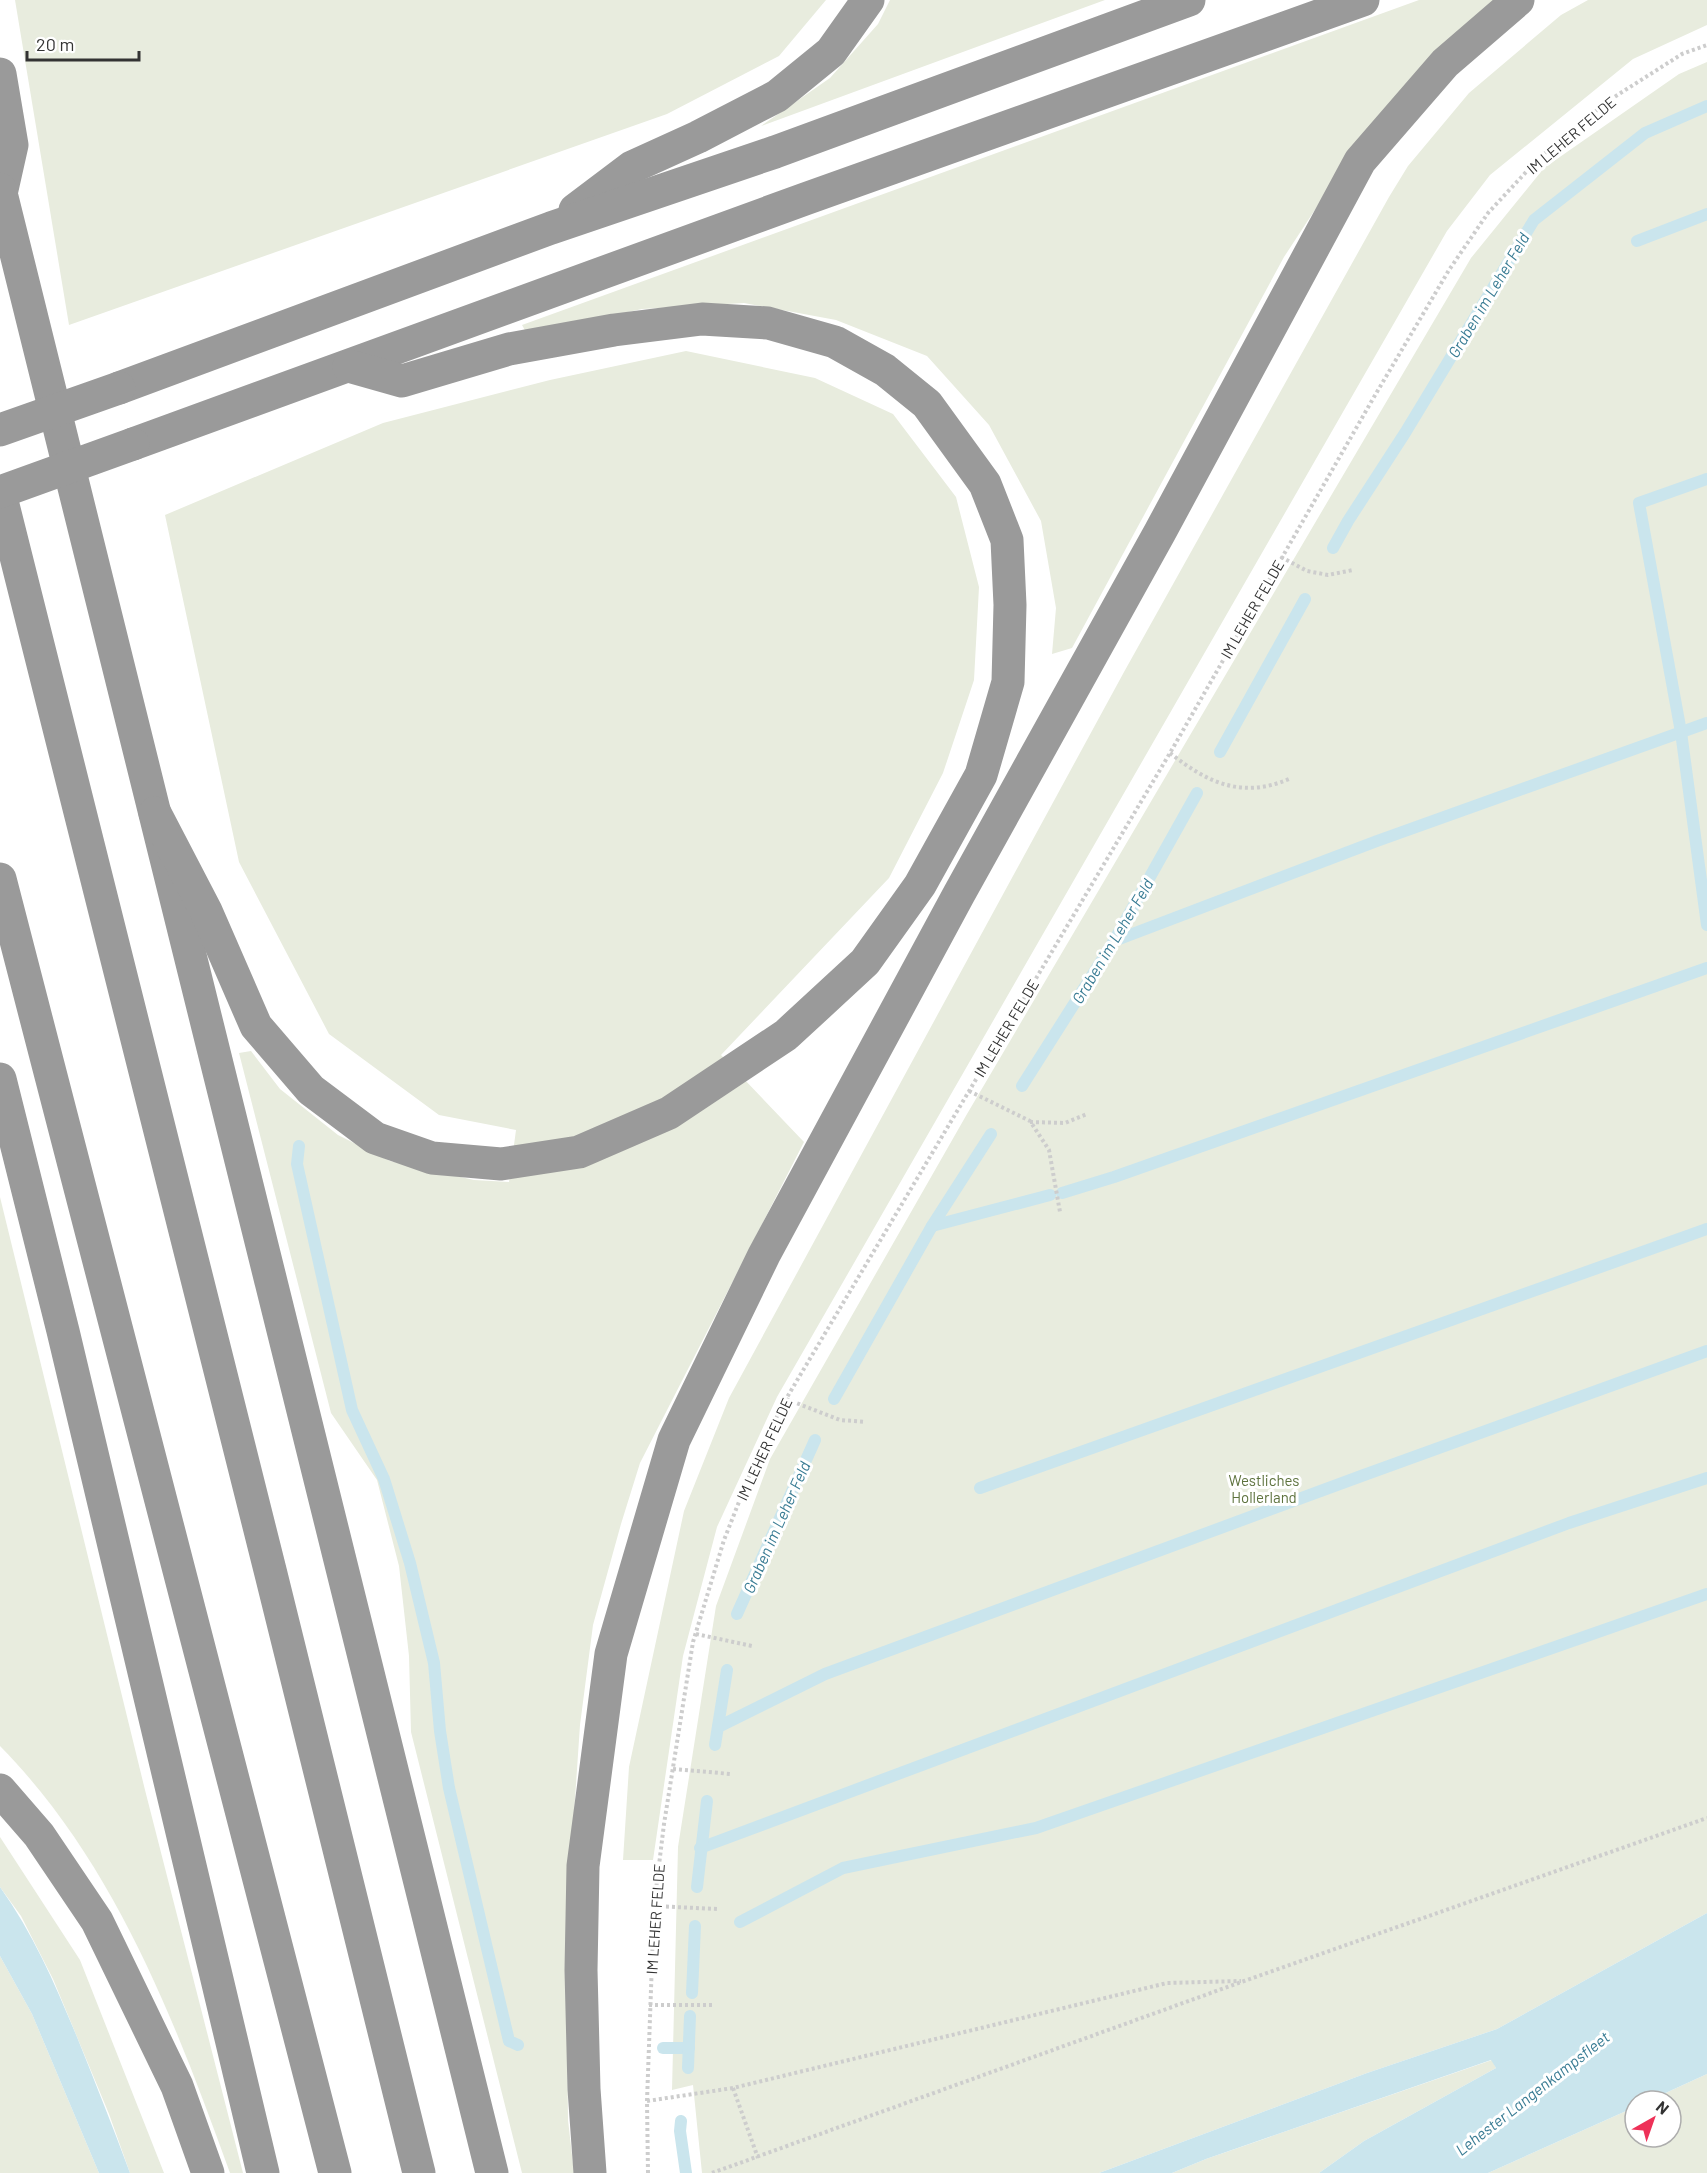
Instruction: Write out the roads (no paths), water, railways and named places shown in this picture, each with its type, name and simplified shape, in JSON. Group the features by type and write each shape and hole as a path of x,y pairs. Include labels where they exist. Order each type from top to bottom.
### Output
{"highway":[{"path":"551,228 632,167 698,137 777,96 831,52 868,0"},
{"path":"0,430 551,228 775,152 1189,0"},
{"path":"419,2173 0,493 805,199 1363,0"},
{"path":"590,2173 584,2089 580,1970 583,1866 611,1654 674,1440 764,1255 954,904 1160,532 1360,160 1445,63 1518,0"},
{"path":"0,74 12,145 1,192 492,2173"},
{"path":"155,813 206,911 256,1026 312,1090 375,1138 432,1158 501,1164 579,1152 669,1113 786,1035 865,962 920,885 981,775 1008,682 1010,605 1007,540 985,484 927,404 885,370 835,342 768,323 702,319 614,330 509,349 402,381 349,366"},
{"path":"0,879 335,2173"},
{"path":"0,1079 63,1331 263,2173"},
{"path":"0,1790 39,1834 97,1921 177,2086 208,2173"}],"water":[{"path":"0,1887 23,1922 52,1978 130,2173 99,2173 32,2014 0,1956"},
{"name":"Lehester Langenkampsfleet","path":"1707,1913 1707,2074 1674,2089 1623,2089 1623,2112 1488,2173 1319,2173 1364,2141 1496,2068 1491,2060 1206,2159 1172,2173 1099,2173 1367,2073 1497,2029"}],"waterway":[{"name":"Graben im Leher Feld","path":"1333,548 1534,220 1645,133 1707,106"},
{"path":"1637,241 1707,214"},
{"path":"1707,479 1639,503 1681,732 1707,925"},
{"name":"Graben im Leher Feld","path":"1220,752 1305,599"},
{"path":"1114,941 1377,841 1707,723"},
{"name":"Graben im Leher Feld","path":"1022,1086 1114,941 1197,793"},
{"path":"1062,1193 1114,1177 1707,968"},
{"name":"Graben im Leher Feld","path":"834,1399 932,1226 991,1134"},
{"path":"299,1146 297,1164 352,1410 384,1479 410,1563 434,1663 440,1731 449,1788 509,2041 518,2045"},
{"path":"932,1226 1050,1195"},
{"path":"980,1488 1707,1229"},
{"path":"718,1727 825,1674 1707,1351"},
{"name":"Graben im Leher Feld","path":"737,1614 815,1440"},
{"path":"700,1848 1569,1523 1707,1478"},
{"path":"740,1922 843,1868 1036,1828 1707,1594"},
{"name":"Graben im Leher Feld","path":"715,1745 727,1670"},
{"name":"Graben im Leher Feld","path":"697,1887 707,1801"},
{"name":"Graben im Leher Feld","path":"692,1993 695,1926"},
{"name":"Graben im Leher Feld","path":"688,2068 690,2016"},
{"path":"663,2048 689,2048"},
{"name":"Graben im Leher Feld","path":"681,2121 680,2131 686,2173"}],"park label":[{"name":"Westliches Hollerland","path":"1264,1488"}]}
